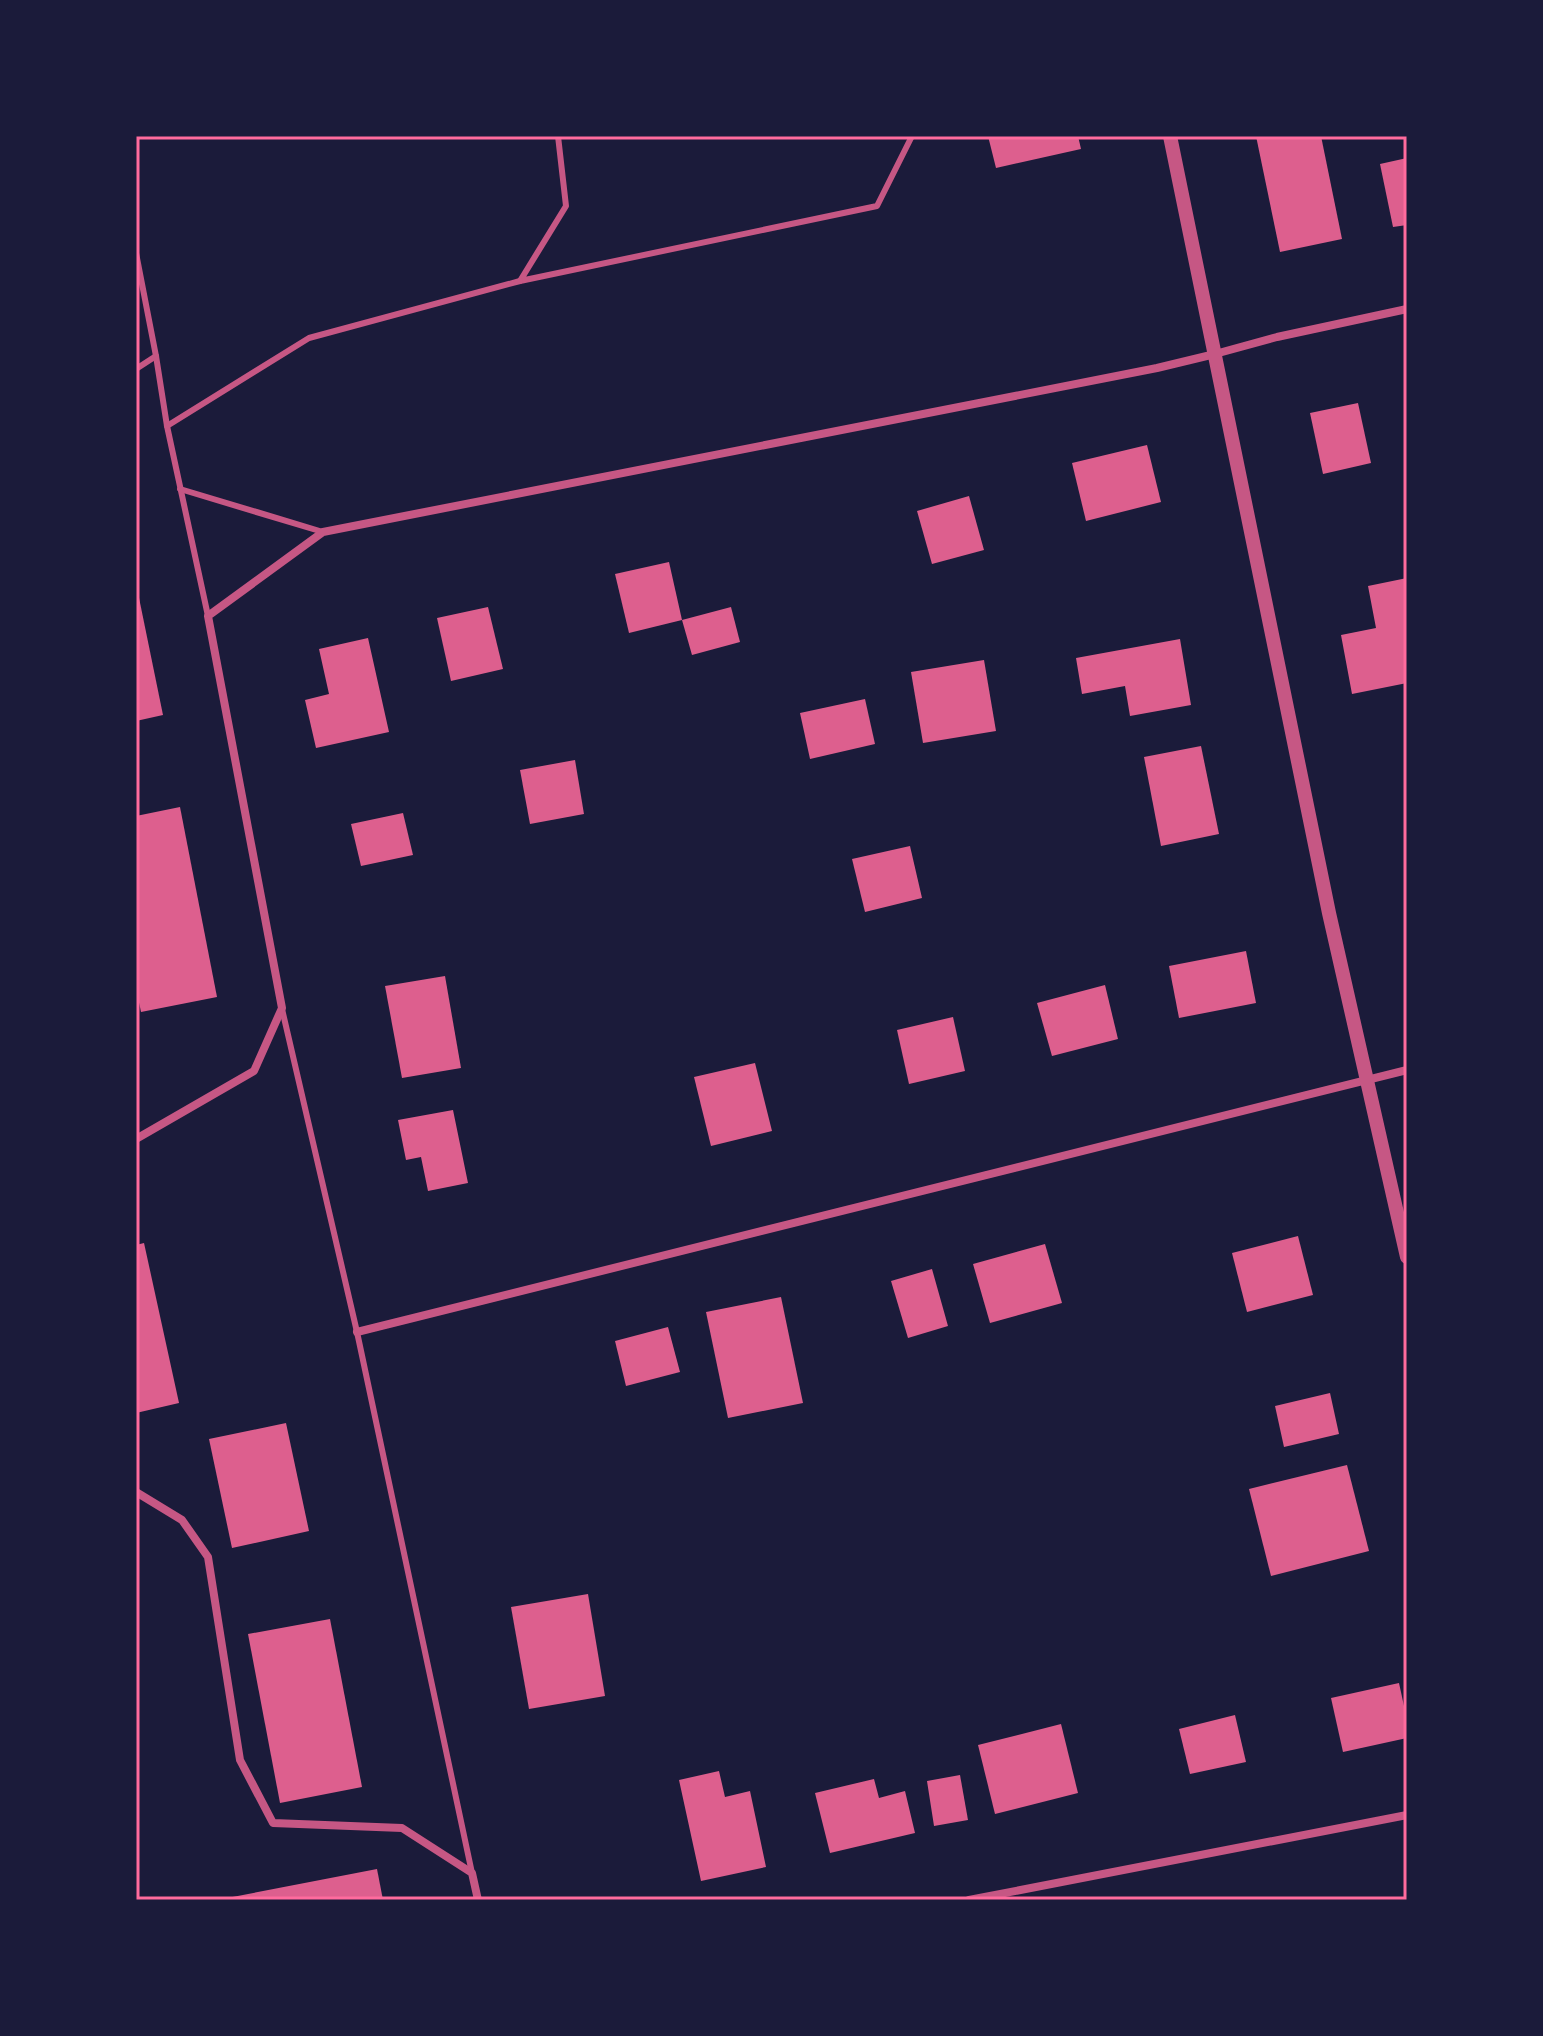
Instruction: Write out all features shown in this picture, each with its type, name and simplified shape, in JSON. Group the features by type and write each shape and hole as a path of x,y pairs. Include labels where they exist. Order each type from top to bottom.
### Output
{"street":[{"path":"1170,136 1326,897 1407,1257"},
{"path":"136,1139 254,1071 282,1008 208,616 323,532 1141,371 1407,309"},
{"path":"357,1332 1407,1070"},
{"path":"136,1492 182,1520 208,1557 240,1760 273,1823 402,1828 472,1873 478,1900"},
{"path":"969,1900 1407,1815"}],"lane":[{"path":"520,281 566,206 558,136"},
{"path":"167,426 309,338 520,281 877,206 912,136"},
{"path":"136,253 167,426 208,616"},
{"path":"136,369 156,356"},
{"path":"180,489 323,532"},
{"path":"282,1008 357,1332 472,1873"}],"building":[{"path":"988,136 1078,136 1081,149 996,168"},
{"path":"1256,136 1321,136 1342,239 1280,252"},
{"path":"1407,158 1407,225 1393,227 1380,164"},
{"path":"1358,403 1371,463 1323,474 1310,413"},
{"path":"1147,445 1161,502 1086,521 1072,463"},
{"path":"969,496 984,550 932,564 917,511"},
{"path":"669,562 682,620 629,633 615,574"},
{"path":"1407,578 1407,683 1352,694 1341,635 1376,628 1368,586"},
{"path":"136,588 163,715 136,721"},
{"path":"488,607 503,669 451,681 437,618"},
{"path":"731,607 740,642 692,655 682,620"},
{"path":"368,638 389,732 316,748 305,700 329,694 319,649"},
{"path":"1180,639 1191,705 1130,716 1125,686 1082,694 1076,658"},
{"path":"984,660 996,731 923,743 911,672"},
{"path":"865,699 875,744 810,759 800,713"},
{"path":"1201,746 1219,834 1161,846 1144,757"},
{"path":"575,760 584,814 530,824 520,770"},
{"path":"180,807 217,997 141,1012 136,988 136,816"},
{"path":"403,813 413,855 361,866 351,824"},
{"path":"910,846 922,898 865,912 852,859"},
{"path":"1246,951 1256,1003 1179,1018 1169,966"},
{"path":"445,976 461,1068 402,1078 385,986"},
{"path":"1105,985 1118,1039 1052,1056 1037,1003"},
{"path":"953,1017 965,1071 909,1084 897,1030"},
{"path":"755,1063 772,1131 711,1146 694,1077"},
{"path":"453,1110 468,1183 428,1191 421,1157 406,1160 398,1120"},
{"path":"1298,1236 1313,1295 1247,1312 1232,1253"},
{"path":"144,1243 179,1403 136,1413 136,1245"},
{"path":"1045,1244 1062,1303 990,1323 973,1264"},
{"path":"932,1269 948,1326 908,1338 891,1281"},
{"path":"781,1297 803,1403 728,1418 706,1312"},
{"path":"668,1327 680,1372 626,1386 615,1341"},
{"path":"1330,1393 1339,1434 1284,1447 1275,1406"},
{"path":"286,1423 309,1531 232,1548 209,1439"},
{"path":"1347,1465 1369,1551 1271,1576 1249,1489"},
{"path":"588,1594 605,1696 529,1709 511,1607"},
{"path":"330,1619 362,1787 280,1803 248,1634"},
{"path":"1399,1683 1407,1720 1407,1738 1343,1752 1331,1698"},
{"path":"1235,1715 1246,1762 1190,1774 1179,1729"},
{"path":"1061,1724 1078,1793 995,1814 978,1745"},
{"path":"719,1771 725,1797 750,1791 766,1867 701,1881 679,1780"},
{"path":"960,1775 968,1820 934,1826 927,1781"},
{"path":"874,1779 879,1798 905,1791 915,1833 830,1853 815,1793"},
{"path":"377,1869 383,1900 222,1900 222,1899"}]}
